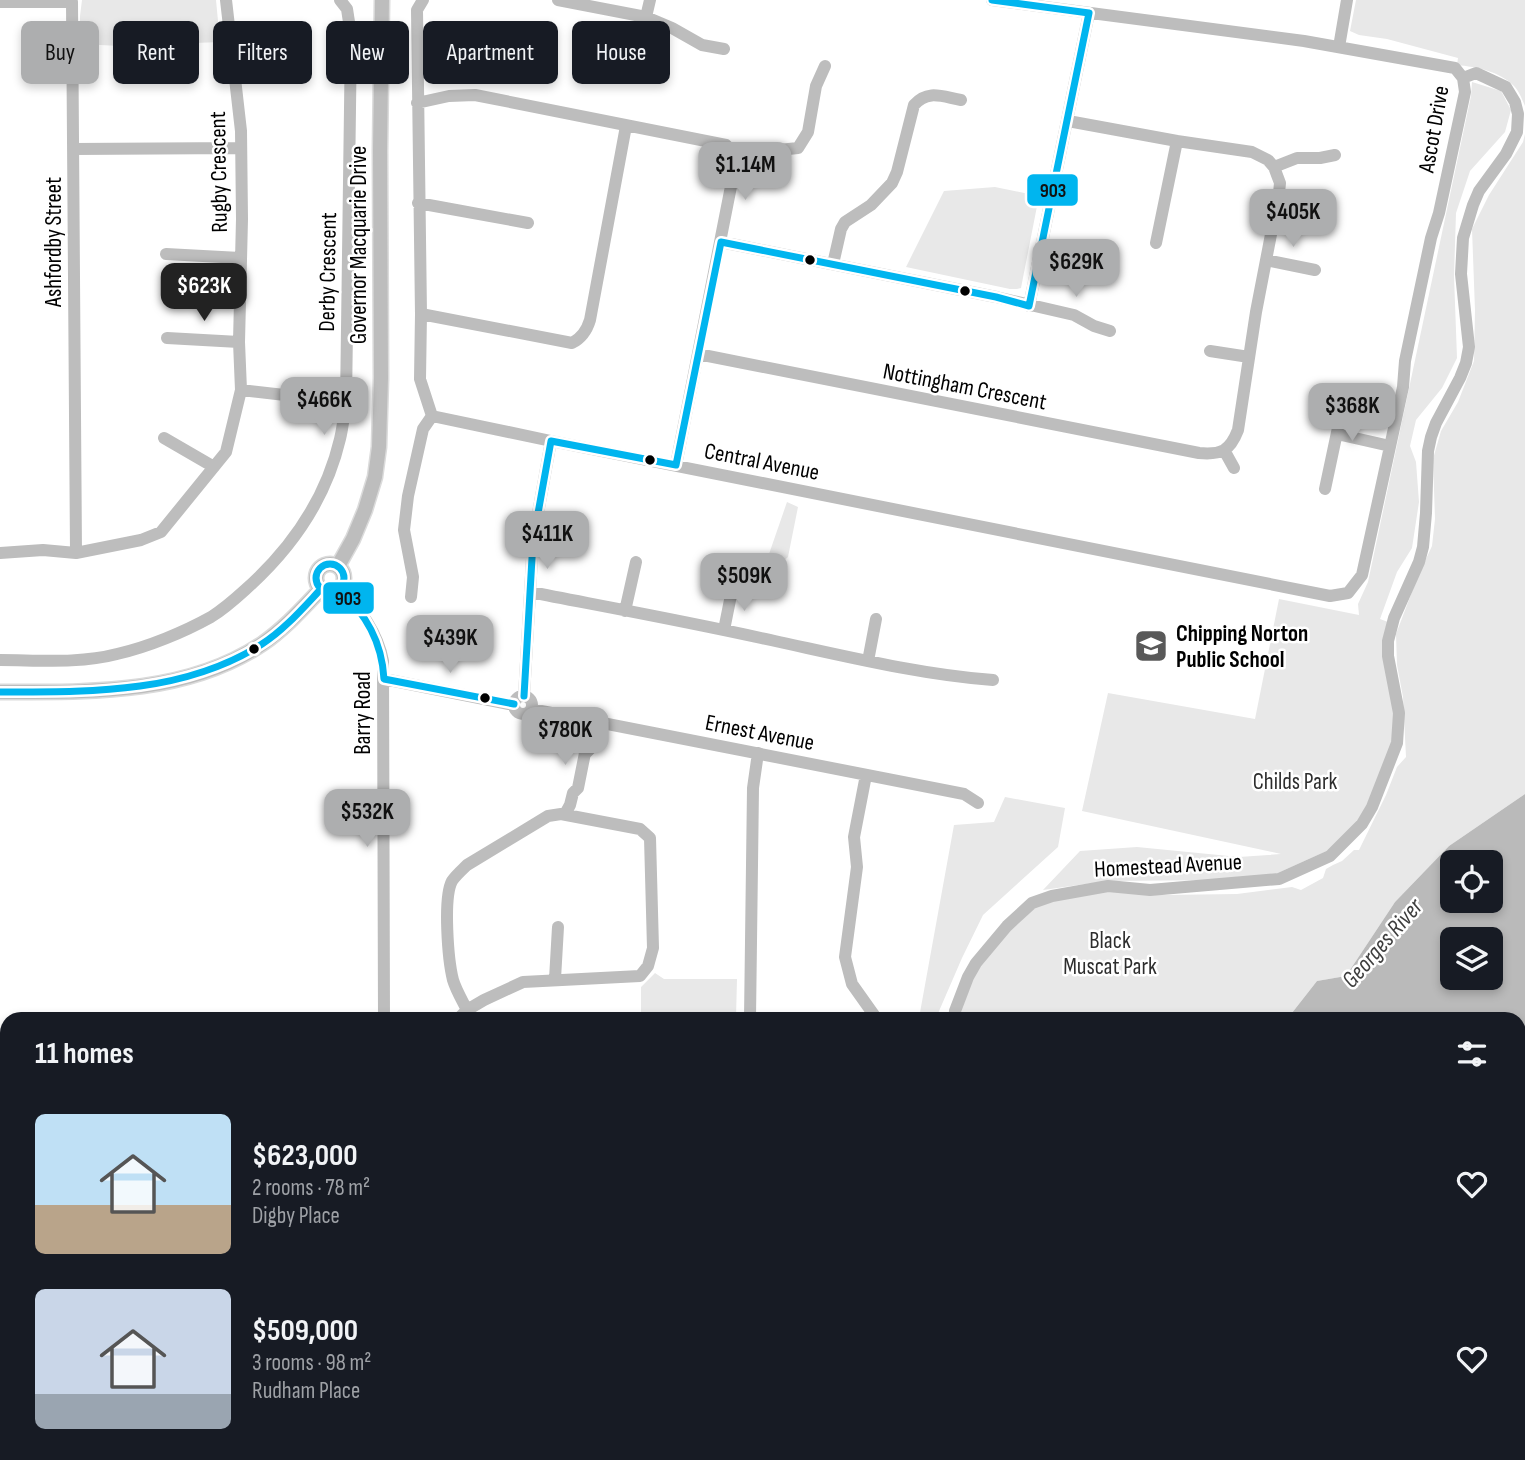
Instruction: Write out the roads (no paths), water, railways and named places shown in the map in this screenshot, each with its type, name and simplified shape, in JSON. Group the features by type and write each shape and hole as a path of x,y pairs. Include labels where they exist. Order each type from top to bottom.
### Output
{"main road":[{"name":"Governor Macquarie Drive","path":"338,566 360,525 368,502 379,447 383,0"},
{"path":"329,564 338,566 344,578 339,589 330,592 321,589 316,581 320,568 329,564"},
{"path":"0,692 134,688 167,682 217,667 241,657 264,642 321,589"}],"street":[{"name":"Rugby Crescent","path":"0,553 43,550 76,553 141,540 161,532 226,452 241,390 241,131 226,0"},
{"name":"Derby Crescent","path":"0,660 76,660 117,654 191,627 230,604 264,572 309,517 336,454 346,402 351,35 347,9 340,0"},
{"path":"411,597 413,577 404,530 408,496 423,429 432,416 420,379 417,10 423,0"},
{"path":"558,0 646,18 672,28 702,45 724,49"},
{"path":"646,18 650,0"},
{"name":"Ascot Drive","path":"992,0 1339,47 1455,68 1463,78 1465,92 1439,213 1431,238 1408,347 1403,387 1362,575"},
{"path":"1339,47 1347,0"},
{"name":"Ashfordby Street","path":"0,2 72,2 76,553"},
{"path":"1030,306 1089,13"},
{"path":"737,156 797,148 808,132 816,86 825,66"},
{"name":"Homestead Avenue","path":"955,1012 975,963 1007,926 1032,903 1052,896 1108,886 1150,890 1279,879 1331,856 1362,824 1373,807 1397,743 1399,713 1388,656 1388,641 1394,618 1423,547 1431,437 1460,378 1469,347 1461,274 1463,238 1479,191 1514,140 1518,124 1515,102 1506,87 1476,73 1463,78"},
{"path":"417,103 449,96 475,95 726,145 733,150 737,156 676,465"},
{"path":"833,264 845,222 871,205 897,172 916,102 929,95 961,100"},
{"path":"1068,121 1252,152 1261,155 1274,167 1279,193 1238,430 1230,446 1224,450 1234,468"},
{"path":"421,314 572,343 577,340 587,330 590,320 626,125"},
{"path":"1156,243 1177,141"},
{"path":"73,149 241,148"},
{"path":"1274,167 1297,158 1335,155"},
{"path":"418,203 528,223"},
{"path":"721,242 996,297 1074,315 1110,331"},
{"path":"166,254 240,258"},
{"path":"1266,260 1315,270"},
{"path":"167,338 239,342"},
{"path":"1210,351 1249,357"},
{"name":"Nottingham Crescent","path":"698,354 1199,453 1217,453 1224,450"},
{"path":"241,390 346,402"},
{"path":"1325,489 1346,390"},
{"name":"Central Avenue","path":"432,416 551,442 1330,596 1348,593 1362,575"},
{"path":"1337,434 1390,446"},
{"path":"164,438 214,467"},
{"path":"384,679 519,700 535,526 551,442"},
{"path":"625,611 636,562"},
{"name":"Barry Road","path":"339,589 360,610 382,656 384,1012"},
{"path":"724,630 732,590"},
{"path":"530,592 868,661 961,678 993,680"},
{"path":"868,661 876,618"},
{"name":"Ernest Avenue","path":"519,700 531,700 531,709 964,794 978,803"},
{"path":"565,814 573,793 578,788 585,753 583,719"},
{"path":"585,753 590,749 594,733 602,723"},
{"path":"750,1012 753,788 758,753"},
{"path":"866,775 853,837 857,867 845,957 852,984 872,1012"},
{"path":"578,788 581,794 580,817"},
{"path":"462,1012 449,960 449,893 458,873 548,816 565,814 640,829 650,838 653,948 648,967 640,976 523,982 467,1012"},
{"path":"555,979 558,927"}],"water":[{"name":"Georges River","path":"1525,794 1525,1012 1293,1012 1317,981 1346,976 1395,902 1440,855 1440,913 1503,913 1503,850 1445,850"}],"place":[{"name":"Chipping Norton Public School","path":"1151,646"}],"park label":[{"name":"Childs Park","path":"1295,781"},
{"name":"Black Muscat Park","path":"1110,953"}]}
